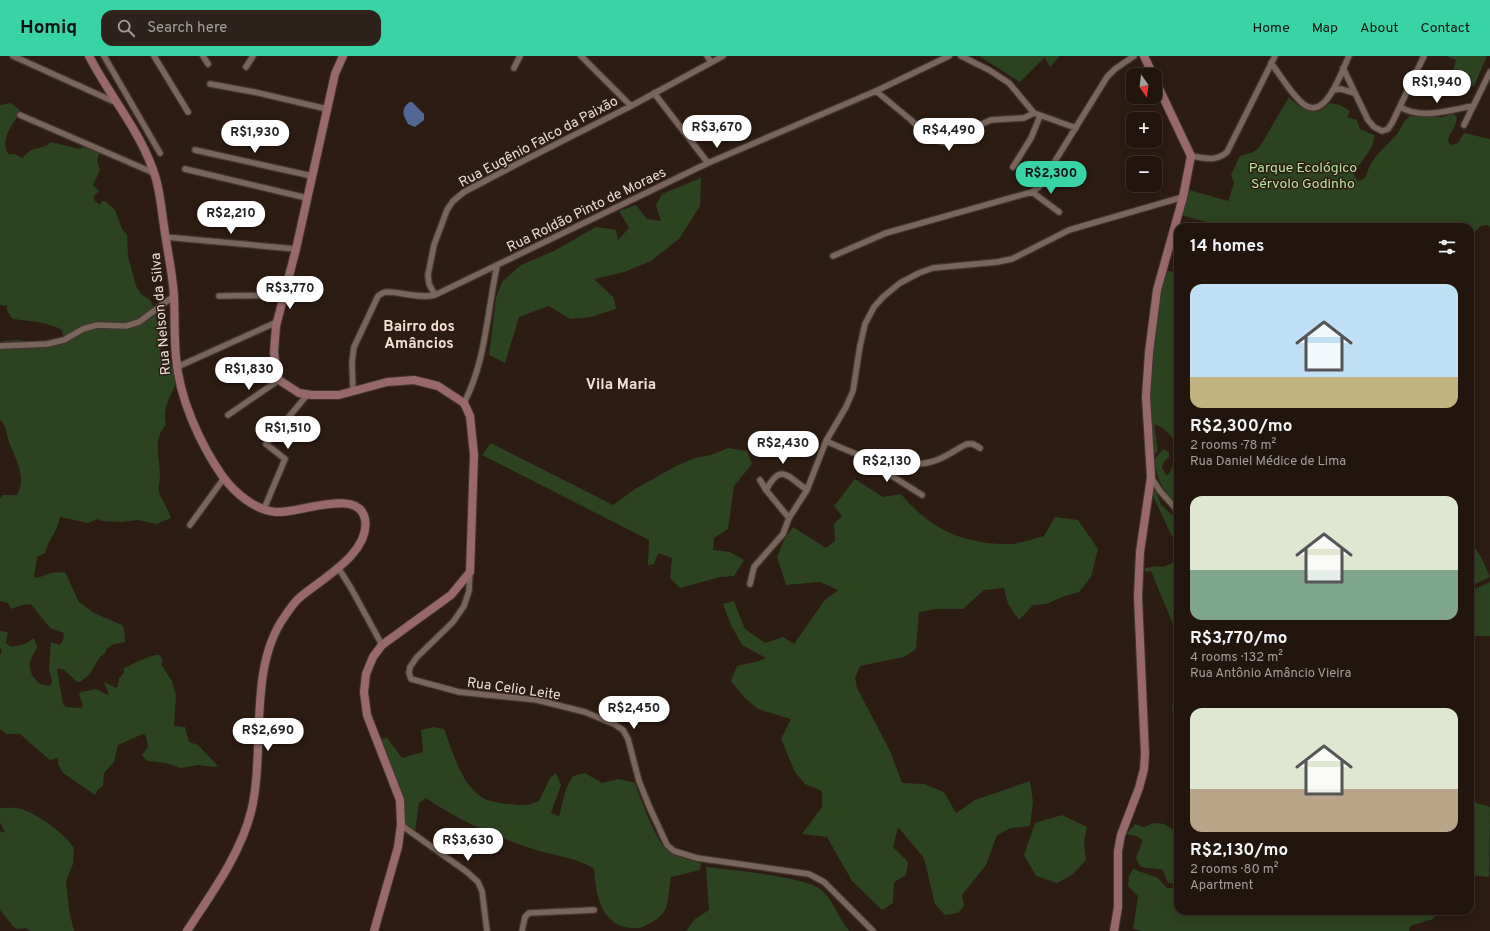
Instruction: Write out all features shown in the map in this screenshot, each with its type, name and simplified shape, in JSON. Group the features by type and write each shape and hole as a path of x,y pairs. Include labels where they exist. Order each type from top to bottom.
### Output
{"street":[{"path":"13,56 117,103"},
{"name":"Rua Nelson da Silva","path":"89,56 147,155 154,173 161,202 174,296 177,367 185,402 197,431 224,478 243,498 253,505 264,509 276,512 337,503 352,504 361,510 365,520 364,533 356,549 338,569 297,600 282,619 271,642 266,664 260,710 257,776 251,812 240,844 224,874 187,931"},
{"path":"104,56 160,152"},
{"path":"154,56 188,112"},
{"path":"203,56 208,64"},
{"path":"246,67 253,56"},
{"path":"343,56 335,74 296,249 277,322 274,362 280,380 299,393 325,396 353,392 387,382 414,380 438,386 464,403 470,416 474,455 470,572 451,595 382,645 373,657 366,674 364,692 367,715 400,800 401,825 398,847 374,931"},
{"path":"514,68 520,56"},
{"path":"581,56 630,106"},
{"path":"707,56 711,62"},
{"name":"Rua Eugênio Falco da Paixão","path":"435,295 429,284 428,275 434,245 446,210 453,201 464,192 723,56"},
{"name":"Rua Roldão Pinto de Moraes","path":"353,392 354,347 378,296 386,292 412,297 435,295 498,266 617,206 708,163 876,91 948,56"},
{"path":"961,56 989,70 1009,83 1034,113 1076,128"},
{"path":"833,256 886,233 1032,192 1039,187 1107,77 1115,69 1134,56"},
{"path":"1144,56 1150,68"},
{"path":"1192,156 1215,159 1221,157 1227,152 1275,56"},
{"path":"1271,63 1301,102 1308,107 1315,109 1322,106 1333,90 1349,56"},
{"path":"1344,68 1354,93 1368,120 1378,130 1388,129 1424,56"},
{"path":"1464,125 1490,72"},
{"path":"210,84 254,92 327,109"},
{"path":"1333,90 1341,89 1354,93"},
{"path":"876,91 911,120 926,135 934,140 946,143 961,139 984,123 991,120 1024,118 1034,113"},
{"path":"654,93 708,163"},
{"path":"1162,94 1192,156 1176,223"},
{"path":"1400,107 1408,112 1419,114 1473,106"},
{"path":"20,115 154,173"},
{"path":"1013,167 1031,138 1040,116"},
{"path":"195,150 312,176"},
{"path":"185,170 307,198"},
{"path":"1032,192 1059,212"},
{"path":"750,584 754,567 777,543 789,518 807,490 826,441 846,407 853,391 865,324 874,307 900,284 919,273 934,268 997,262 1012,259 1069,230 1183,197"},
{"path":"1114,931 1118,907 1118,851 1120,835 1139,788 1144,769 1146,750 1138,597 1140,552 1152,477 1146,397 1149,352 1157,290 1174,229"},
{"path":"165,237 296,249"},
{"path":"464,403 478,370 490,299 498,266"},
{"path":"219,296 284,295"},
{"path":"0,346 7,344 15,346 47,344 64,340 83,329 96,325 126,326 139,322 174,296"},
{"path":"177,367 277,322"},
{"path":"228,415 280,380"},
{"path":"264,509 285,459 266,444 308,394"},
{"path":"826,441 861,457 922,496"},
{"path":"861,457 888,463 916,464 934,461 967,444 973,444 980,448"},
{"path":"766,490 774,477 779,474 784,474 807,490"},
{"path":"1152,477 1160,491 1174,507"},
{"path":"190,525 224,478"},
{"path":"760,480 766,490 789,518"},
{"path":"338,569 351,588 382,645"},
{"name":"Rua Celio Leite","path":"470,572 468,591 464,606 453,622 417,657 410,667 409,673 411,679 459,692 538,700 585,712 614,724 624,730 646,800 667,845 674,851 697,858 809,874 824,882 873,931"},
{"path":"401,825 467,872 478,882 482,891 487,931"},
{"path":"522,931 525,917 529,913 594,910"}],"green space":[{"path":"979,56 1059,57 1050,67 1045,57 1020,82"},
{"path":"1447,56 1487,56 1474,86 1467,85 1452,73 1456,60"},
{"name":"Parque Ecológico Sérvolo Godinho","path":"1289,97 1304,109 1314,112 1319,111 1330,103 1340,105 1350,111 1347,117 1357,120 1360,129 1374,135 1374,140 1370,150 1354,174 1358,181 1365,178 1370,165 1377,155 1398,133 1405,120 1410,116 1443,117 1453,114 1457,117 1448,142 1451,145 1458,143 1464,133 1490,139 1490,227 1488,225 1481,226 1474,232 1474,223 1207,223 1180,215 1186,189 1228,201 1234,183 1231,175 1240,156 1253,152 1259,148"},
{"path":"11,103 21,111 6,137 5,142 8,154 14,154 22,158 31,150 46,146 51,142 79,149 91,144 100,152 97,160 100,170 93,185 99,191 94,196 94,200 100,205 102,201 105,201 115,210 122,229 127,235 128,256 136,286 141,294 150,300 154,308 161,340 160,350 175,370 176,374 175,385 166,409 166,425 159,436 158,443 160,476 159,492 171,518 156,524 138,520 122,522 102,521 98,519 88,523 60,517 45,553 37,557 34,577 37,578 51,573 65,572 79,602 94,613 122,625 124,629 125,642 114,644 106,649 106,652 99,658 90,674 80,682 77,682 63,669 57,669 63,704 66,707 81,708 83,705 79,695 81,692 96,689 108,695 104,682 116,688 118,686 119,678 124,673 124,668 146,658 159,655 162,658 162,666 172,681 176,695 174,726 185,727 189,742 198,745 218,766 198,765 181,768 166,763 147,761 142,755 148,747 146,736 143,734 118,745 114,762 104,773 103,786 98,789 95,795 63,773 58,764 58,758 50,760 20,734 7,734 0,729 0,655 2,651 0,648 0,631 8,632 6,643 11,647 25,644 34,638 37,647 30,662 31,671 35,679 42,684 47,685 51,685 52,681 49,669 51,642 60,645 63,640 64,633 50,628 31,604 22,605 11,609 8,603 0,601 0,498 3,495 17,495 20,488 21,475 5,428 0,420 0,346 3,341 18,340 47,345 64,340 62,330 57,327 32,321 13,319 7,311 7,306 0,305 0,105"},
{"path":"701,178 700,206 679,239 651,261 624,272 594,279 614,298 616,309 591,317 570,319 549,306 519,317 505,363 489,355 496,298 502,282 521,265 554,251 596,227 616,230 618,240 629,228 619,211 636,205 647,219 661,221 656,205 662,194"},
{"path":"1165,270 1174,272 1174,439 1163,428 1154,424 1158,452 1154,454 1150,408 1150,361 1155,315"},
{"path":"491,443 613,505 635,489 676,466 695,458 711,455 728,448 747,451 752,464 734,486 728,529 714,538 713,550 730,552 744,560 734,576 720,577 680,588 670,578 672,558 658,553 654,564 648,565 649,540 482,455"},
{"path":"1163,449 1169,452 1169,457 1163,463 1162,468 1166,475 1169,474 1174,462 1174,501 1160,482 1156,472 1154,460"},
{"path":"855,479 883,497 901,494 924,517 949,532 963,538 994,544 1023,542 1044,536 1055,517 1078,520 1098,549 1091,577 1079,592 1062,597 1047,604 1033,605 1019,620 1008,604 1004,588 984,590 963,609 936,609 919,612 916,649 904,657 860,666 855,678 857,688 890,751 902,783 924,784 944,792 956,813 975,800 1030,781 1033,802 1030,826 1011,828 997,835 986,865 962,895 964,906 958,913 945,915 935,904 924,858 898,827 893,847 908,862 906,875 894,882 893,903 882,910 852,881 827,837 802,834 822,807 822,791 805,784 795,772 781,739 791,719 758,709 745,698 731,681 737,666 766,658 742,645 731,625 723,604 734,601 745,629 765,643 783,637 794,644 824,601 838,590 820,582 786,585 777,557 784,540 793,527 826,548 835,541 834,524 842,516 834,506"},
{"path":"1153,484 1161,505 1174,516 1174,541 1151,492"},
{"path":"1474,546 1481,557 1490,577 1474,584"},
{"path":"1174,563 1174,625 1151,571 1145,572 1145,568 1157,566 1163,567"},
{"path":"1490,582 1490,636 1474,636 1474,589"},
{"path":"1174,705 1174,720 1172,707"},
{"path":"434,727 444,729 458,766 473,790 480,796 493,802 523,805 539,801 550,778 556,773 561,785 551,813 559,816 566,789 573,776 585,773 602,783 618,779 635,783 649,819 663,845 667,850 675,855 701,863 700,870 671,877 666,907 661,916 640,928 627,927 617,924 609,918 603,910 599,900 594,869 587,865 572,859 533,849 491,834 452,814 426,798 419,803 415,831 404,825 396,782 380,739 387,738 402,758 423,752 421,730"},
{"path":"1474,802 1490,807 1489,877 1474,875"},
{"path":"0,808 19,808 29,812 51,825 64,836 74,848 73,864 66,881 69,910 74,931 31,931 26,928 17,929 0,910 0,831 5,833 0,822"},
{"path":"1062,815 1087,827 1084,842 1086,860 1072,875 1057,883 1036,876 1024,855 1035,823"},
{"path":"1154,823 1164,824 1174,830 1174,884 1168,883 1163,870 1140,866 1136,858 1143,840 1136,836 1126,834 1135,824 1144,827"},
{"path":"706,867 766,874 811,884 825,893 850,931 686,931 695,919 709,910"},
{"path":"1133,869 1158,878 1167,888 1174,888 1174,915 1436,915 1433,919 1410,926 1409,931 1142,931 1133,929 1138,896 1128,886 1129,876"}],"water":[{"path":"412,102 424,114 424,120 415,127 408,124 403,112 405,107"}],"district":[{"name":"Bairro dos Amâncios","path":"419,334"},
{"name":"Vila Maria","path":"621,384"}]}
